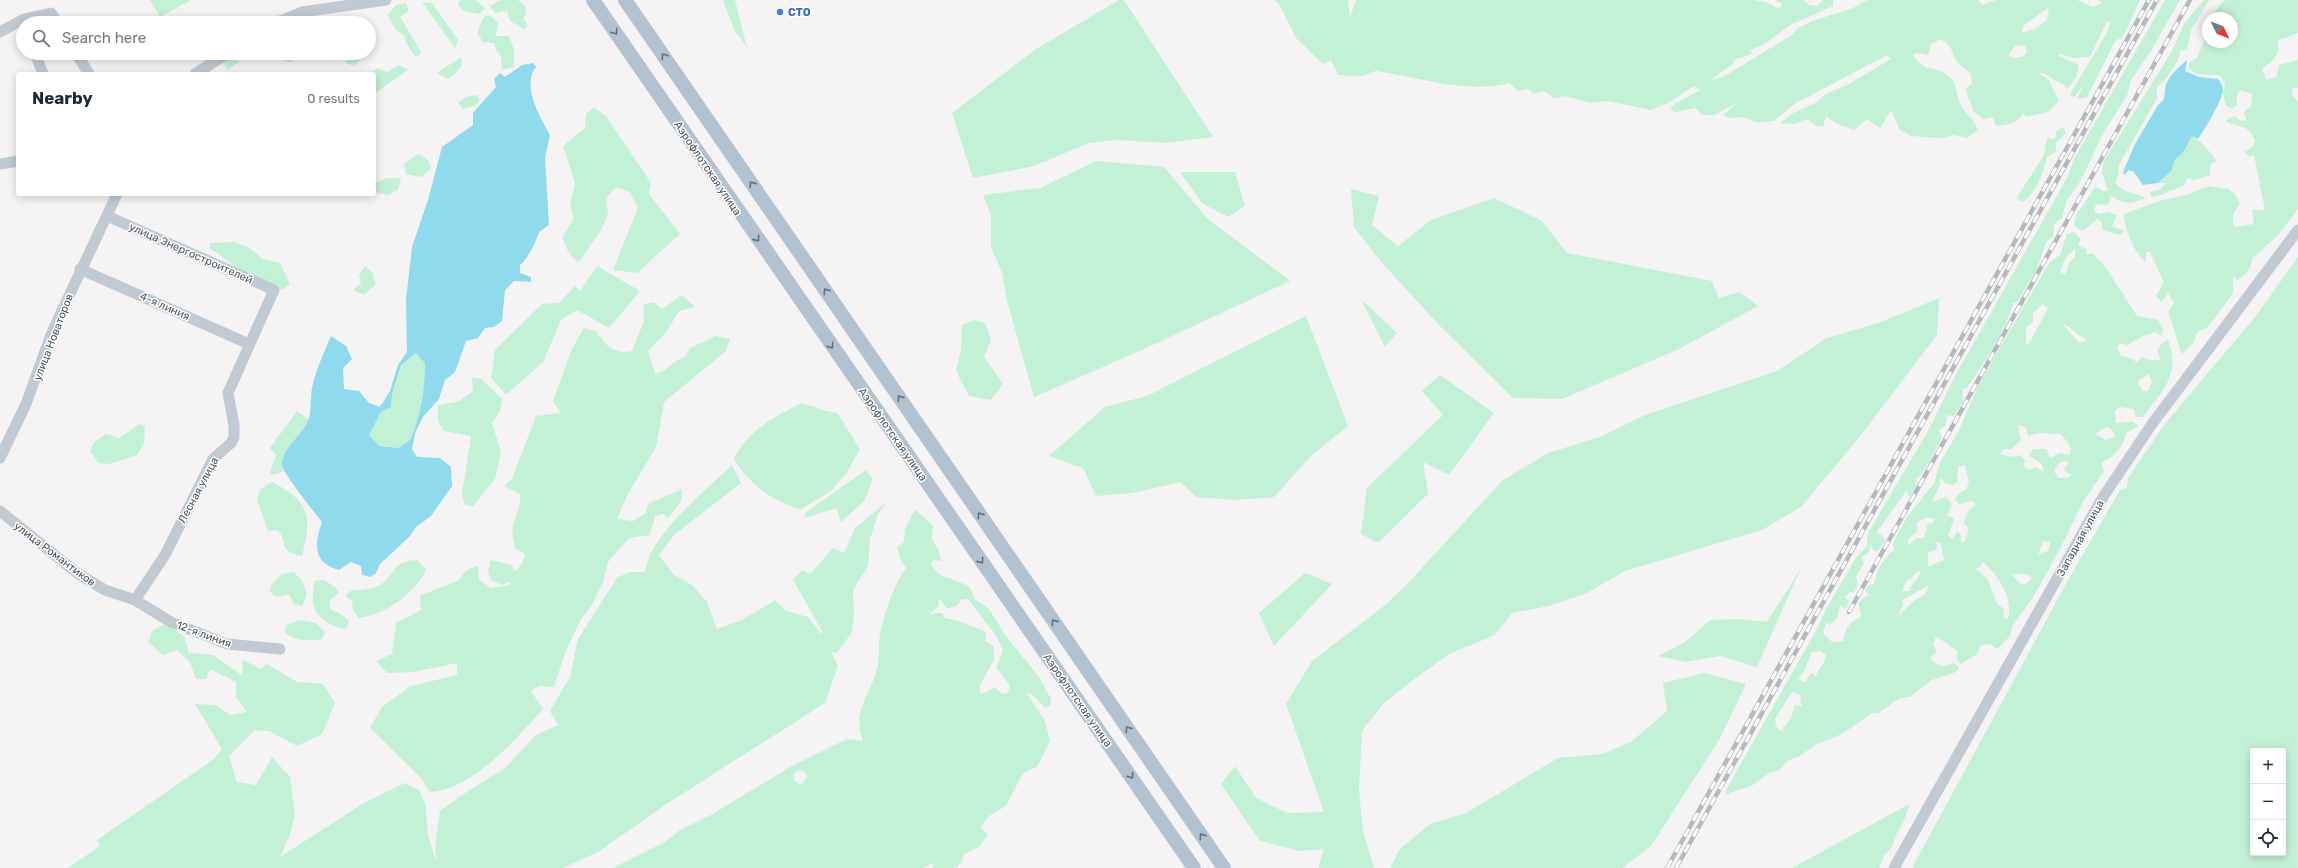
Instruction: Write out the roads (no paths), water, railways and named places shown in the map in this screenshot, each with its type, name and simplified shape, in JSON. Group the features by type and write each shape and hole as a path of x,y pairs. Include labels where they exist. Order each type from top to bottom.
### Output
{"main road":[{"name":"Аэрофлотская улица","path":"593,0 1194,868"},
{"path":"625,0 1224,868"}],"street":[{"path":"292,16 302,12 386,0"},
{"path":"42,16 52,13 54,16"},
{"path":"0,32 16,25"},
{"path":"38,60 42,72"},
{"path":"80,60 88,72"},
{"path":"198,72 217,60"},
{"path":"0,164 16,162"},
{"name":"улица Новаторов","path":"0,458 26,404 52,332 80,269 116,196"},
{"name":"улица Энергостроителей","path":"107,216 274,290"},
{"name":"Западная улица","path":"1894,868 2103,497 2152,424 2298,230"},
{"name":"4-я линия","path":"80,269 249,344"},
{"name":"Лесная улица","path":"135,600 164,555 213,459 230,444 234,437 234,425 228,393 274,290"},
{"name":"улица Романтиков","path":"0,511 95,585 135,600"},
{"name":"12-я линия","path":"135,600 171,622 227,644 280,649"}],"water":[{"path":"2187,60 2185,71 2199,77 2218,79 2223,88 2222,96 2201,135 2198,139 2192,136 2184,151 2174,161 2172,170 2158,183 2143,185 2134,172 2129,170 2124,175 2123,172 2135,144 2165,96 2167,81"},
{"path":"533,63 536,67 532,74 530,83 531,92 537,110 550,135 545,158 549,225 539,232 536,241 526,259 520,265 520,273 531,277 531,282 514,281 505,290 502,321 494,327 485,328 478,338 466,341 455,372 445,380 439,399 423,417 415,433 412,449 417,457 440,458 451,467 452,486 431,516 416,527 410,536 380,564 376,573 370,577 362,575 361,566 351,562 339,570 330,567 320,558 318,552 317,545 319,530 322,522 287,476 282,465 285,453 308,421 311,392 320,361 331,336 346,346 352,359 343,368 344,389 359,391 369,403 380,407 390,391 398,365 407,352 406,300 412,247 428,200 442,147 473,125 473,113 496,87 494,79 500,73 505,77 522,65","holes":["416,353 425,363 422,401 411,438 399,448 379,446 369,435 381,412 391,407 392,394 401,366"]}],"railway":[{"path":"1667,868 2149,0"},
{"path":"1676,868 2157,0"},
{"path":"1849,612 2190,0"}],"place":[{"name":"СТО","path":"780,12"}]}
